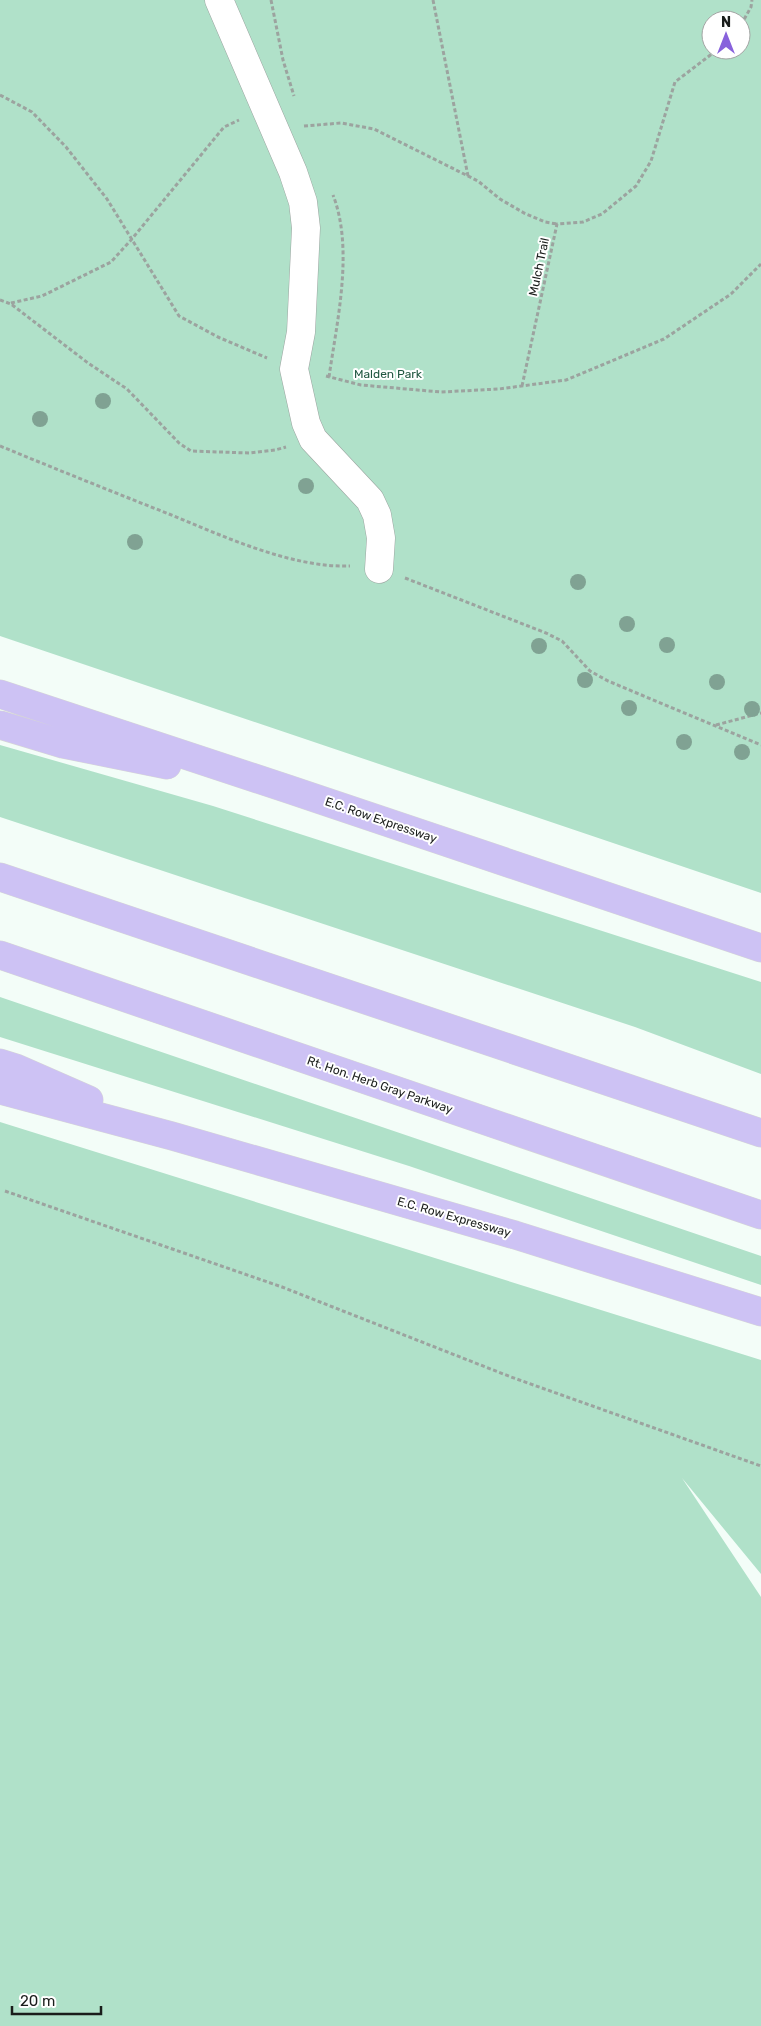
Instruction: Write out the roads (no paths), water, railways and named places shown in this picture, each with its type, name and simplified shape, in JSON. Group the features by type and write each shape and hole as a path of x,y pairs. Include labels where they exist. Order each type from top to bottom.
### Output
{"highway":[{"name":"E.C. Row Expressway","path":"0,694 761,948"},
{"path":"0,725 63,744 288,789"},
{"path":"0,877 761,1132"},
{"name":"Rt. Hon. Herb Gray Parkway","path":"0,956 761,1215"},
{"path":"0,1063 16,1068 172,1136"},
{"name":"E.C. Row Expressway","path":"0,1090 172,1136 515,1235 761,1312"}],"lane":[{"path":"218,0 266,108 296,180 303,202 306,228 301,332 294,369 306,423 313,438 370,500 377,515 381,538 379,569"}],"park label":[{"name":"Malden Park","path":"388,374"}]}
